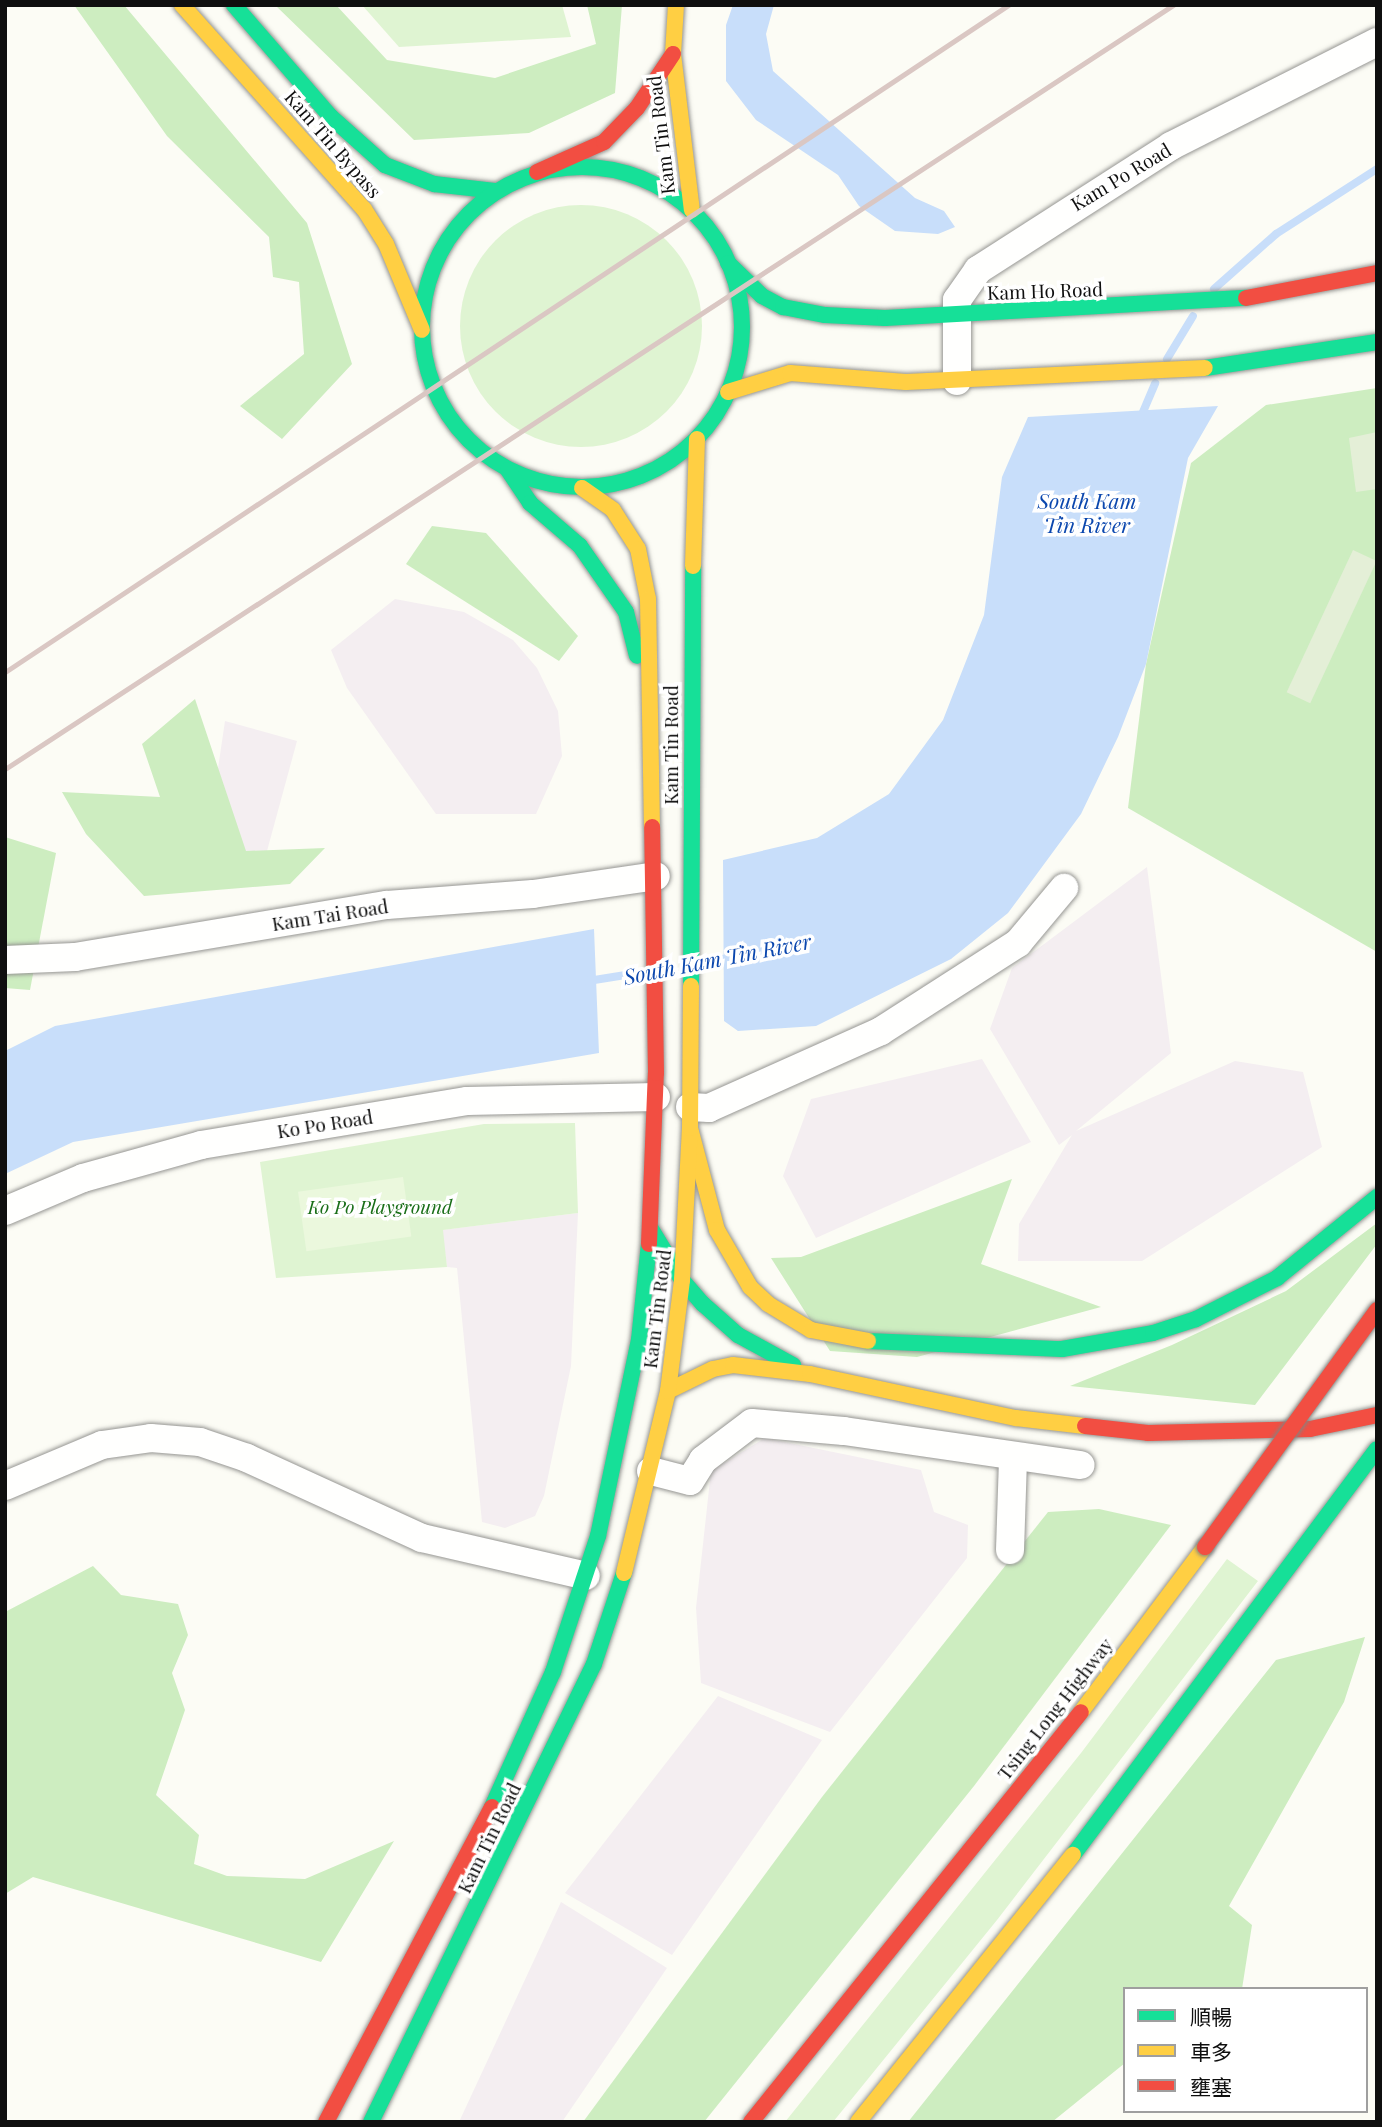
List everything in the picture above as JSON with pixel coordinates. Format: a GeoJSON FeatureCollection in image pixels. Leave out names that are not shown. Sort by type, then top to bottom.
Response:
{"type":"FeatureCollection","features":[{"type":"Feature","properties":{"kind":"main road","name":"Kam Tin Bypass"},"geometry":{"type":"LineString","coordinates":[[182,5],[364,209],[386,244],[422,330]]}},
{"type":"Feature","properties":{"kind":"main road","name":"Kam Tin Bypass"},"geometry":{"type":"LineString","coordinates":[[234,5],[330,117],[385,165],[434,184],[495,191]]}},
{"type":"Feature","properties":{"kind":"main road","name":"Kam Tin Road"},"geometry":{"type":"LineString","coordinates":[[676,5],[673,54],[692,210]]}},
{"type":"Feature","properties":{"kind":"main road","name":"Kam Tin Road"},"geometry":{"type":"LineString","coordinates":[[537,172],[578,166],[619,170],[658,185],[692,210],[729,263],[742,325],[739,358],[728,392],[697,439],[648,474],[611,485],[582,488],[549,484],[508,470],[482,453],[455,426],[435,392],[422,330],[428,280],[443,246],[466,215],[495,191],[537,172],[604,142],[637,108],[673,54]]}},
{"type":"Feature","properties":{"kind":"main road","name":"Kam Ho Road"},"geometry":{"type":"LineString","coordinates":[[729,263],[762,296],[806,312],[885,318],[1034,314],[1224,302],[1377,273]]}},
{"type":"Feature","properties":{"kind":"main road"},"geometry":{"type":"LineString","coordinates":[[728,392],[790,373],[876,381],[957,381],[1231,367],[1304,357],[1377,342]]}},
{"type":"Feature","properties":{"kind":"main road","name":"Kam Tin Road"},"geometry":{"type":"LineString","coordinates":[[371,2122],[594,1664],[615,1610],[651,1471],[668,1391],[682,1280],[690,1118],[693,472],[697,439]]}},
{"type":"Feature","properties":{"kind":"main road"},"geometry":{"type":"LineString","coordinates":[[508,470],[530,503],[580,546],[626,612],[654,732]]}},
{"type":"Feature","properties":{"kind":"main road","name":"Kam Tin Road"},"geometry":{"type":"LineString","coordinates":[[326,2122],[507,1778],[553,1672],[586,1576],[636,1358],[651,1229],[656,1085],[654,732],[648,599],[638,549],[612,510],[582,488]]}},
{"type":"Feature","properties":{"kind":"main road"},"geometry":{"type":"LineString","coordinates":[[690,1118],[718,1230],[750,1287],[778,1311],[811,1330],[873,1342],[1062,1349],[1153,1332],[1196,1319],[1277,1278],[1341,1231],[1377,1197]]}},
{"type":"Feature","properties":{"kind":"main road"},"geometry":{"type":"LineString","coordinates":[[651,1229],[682,1280],[738,1335],[810,1374]]}},
{"type":"Feature","properties":{"kind":"main road","name":"Tsing Long Highway"},"geometry":{"type":"LineString","coordinates":[[751,2122],[1086,1706],[1377,1310]]}},
{"type":"Feature","properties":{"kind":"main road"},"geometry":{"type":"LineString","coordinates":[[668,1391],[713,1369],[733,1365],[810,1374],[1016,1418],[1148,1433],[1310,1429],[1377,1415]]}},
{"type":"Feature","properties":{"kind":"main road"},"geometry":{"type":"LineString","coordinates":[[858,2122],[1131,1783],[1377,1449]]}},
{"type":"Feature","properties":{"kind":"street","name":"Kam Po Road"},"geometry":{"type":"LineString","coordinates":[[957,381],[955,315],[962,289],[978,270],[1078,202],[1171,146],[1377,42]]}},
{"type":"Feature","properties":{"kind":"street","name":"Kam Tai Road"},"geometry":{"type":"LineString","coordinates":[[5,960],[75,957],[387,905],[656,884]]}},
{"type":"Feature","properties":{"kind":"street"},"geometry":{"type":"LineString","coordinates":[[690,1118],[893,1024],[1018,943],[1064,888]]}},
{"type":"Feature","properties":{"kind":"street","name":"Ko Po Road"},"geometry":{"type":"LineString","coordinates":[[5,1211],[114,1167],[201,1145],[478,1100],[656,1085]]}},
{"type":"Feature","properties":{"kind":"street"},"geometry":{"type":"LineString","coordinates":[[651,1471],[690,1481],[703,1460],[752,1423],[844,1431],[1013,1458],[1081,1465]]}},
{"type":"Feature","properties":{"kind":"street"},"geometry":{"type":"LineString","coordinates":[[5,1486],[102,1445],[151,1438],[200,1442],[247,1458],[422,1538],[586,1576]]}},
{"type":"Feature","properties":{"kind":"street"},"geometry":{"type":"LineString","coordinates":[[1010,1550],[1013,1458]]}},
{"type":"Feature","properties":{"kind":"shaded area"},"geometry":{"type":"Polygon","coordinates":[[[395,599],[464,612],[513,640],[537,668],[558,711],[562,756],[536,814],[436,814],[347,688],[331,650],[395,599]]]}},
{"type":"Feature","properties":{"kind":"shaded area"},"geometry":{"type":"Polygon","coordinates":[[[225,721],[297,741],[261,873],[203,870],[225,721]]]}},
{"type":"Feature","properties":{"kind":"shaded area"},"geometry":{"type":"Polygon","coordinates":[[[1147,867],[1171,1053],[1076,1131],[1235,1061],[1303,1072],[1322,1147],[1142,1261],[1018,1261],[1019,1224],[1072,1135],[1059,1145],[990,1029],[1012,968],[1147,867]]]}},
{"type":"Feature","properties":{"kind":"shaded area"},"geometry":{"type":"Polygon","coordinates":[[[982,1059],[1031,1142],[816,1238],[783,1176],[811,1099],[982,1059]]]}},
{"type":"Feature","properties":{"kind":"shaded area"},"geometry":{"type":"Polygon","coordinates":[[[578,1213],[571,1366],[544,1496],[535,1516],[505,1528],[482,1522],[457,1268],[447,1267],[442,1230],[578,1213]]]}},
{"type":"Feature","properties":{"kind":"shaded area"},"geometry":{"type":"Polygon","coordinates":[[[765,1438],[921,1470],[934,1512],[968,1525],[967,1558],[830,1732],[701,1683],[696,1608],[711,1471],[765,1438]]]}},
{"type":"Feature","properties":{"kind":"shaded area"},"geometry":{"type":"Polygon","coordinates":[[[718,1696],[822,1740],[672,1955],[565,1893],[718,1696]]]}},
{"type":"Feature","properties":{"kind":"shaded area"},"geometry":{"type":"Polygon","coordinates":[[[561,1902],[667,1968],[562,2122],[459,2122],[561,1902]]]}},
{"type":"Feature","properties":{"kind":"green space"},"geometry":{"type":"Polygon","coordinates":[[[74,5],[124,5],[307,223],[352,364],[282,439],[240,406],[304,354],[299,282],[273,277],[269,237],[167,136],[74,5]]]}},
{"type":"Feature","properties":{"kind":"green space"},"geometry":{"type":"Polygon","coordinates":[[[275,5],[336,5],[387,60],[495,78],[596,44],[587,5],[622,5],[615,93],[529,133],[414,140],[275,5]]]}},
{"type":"Feature","properties":{"kind":"green space"},"geometry":{"type":"Polygon","coordinates":[[[362,5],[562,5],[571,37],[399,47],[362,5]]]}},
{"type":"Feature","properties":{"kind":"green space"},"geometry":{"type":"Polygon","coordinates":[[[581,205],[605,207],[627,214],[648,225],[667,240],[682,259],[693,280],[700,302],[700,350],[693,372],[682,393],[667,412],[648,427],[627,438],[605,445],[581,447],[557,445],[535,438],[514,427],[495,412],[480,393],[469,372],[462,350],[460,326],[462,302],[469,280],[480,259],[495,240],[514,225],[535,214],[557,207],[581,205]]]}},
{"type":"Feature","properties":{"kind":"green space"},"geometry":{"type":"Polygon","coordinates":[[[1377,388],[1377,952],[1128,808],[1146,664],[1191,463],[1266,405],[1377,388]]]}},
{"type":"Feature","properties":{"kind":"green space"},"geometry":{"type":"Polygon","coordinates":[[[1377,432],[1377,489],[1356,492],[1349,438],[1377,432]]]}},
{"type":"Feature","properties":{"kind":"green space"},"geometry":{"type":"Polygon","coordinates":[[[432,526],[486,533],[578,636],[559,661],[406,564],[432,526]]]}},
{"type":"Feature","properties":{"kind":"green space"},"geometry":{"type":"Polygon","coordinates":[[[1353,550],[1377,561],[1310,703],[1287,692],[1353,550]]]}},
{"type":"Feature","properties":{"kind":"green space"},"geometry":{"type":"Polygon","coordinates":[[[195,699],[246,851],[325,848],[290,884],[144,896],[86,834],[62,792],[160,797],[142,744],[195,699]]]}},
{"type":"Feature","properties":{"kind":"green space"},"geometry":{"type":"Polygon","coordinates":[[[5,837],[56,853],[30,990],[5,988],[5,837]]]}},
{"type":"Feature","properties":{"kind":"green space","name":"Ko Po Playground"},"geometry":{"type":"Polygon","coordinates":[[[575,1123],[578,1213],[443,1230],[447,1267],[276,1278],[260,1162],[484,1124],[575,1123]]]}},
{"type":"Feature","properties":{"kind":"green space"},"geometry":{"type":"Polygon","coordinates":[[[403,1177],[411,1236],[306,1251],[298,1192],[403,1177]]]}},
{"type":"Feature","properties":{"kind":"green space"},"geometry":{"type":"Polygon","coordinates":[[[1012,1179],[981,1264],[1101,1307],[917,1357],[830,1351],[771,1258],[801,1257],[1012,1179]]]}},
{"type":"Feature","properties":{"kind":"green space"},"geometry":{"type":"Polygon","coordinates":[[[1377,1223],[1377,1244],[1255,1405],[1070,1386],[1172,1345],[1286,1291],[1377,1223]]]}},
{"type":"Feature","properties":{"kind":"green space"},"geometry":{"type":"Polygon","coordinates":[[[1099,1509],[1171,1525],[974,1786],[704,2122],[583,2122],[822,1797],[1048,1512],[1099,1509]]]}},
{"type":"Feature","properties":{"kind":"green space"},"geometry":{"type":"Polygon","coordinates":[[[1227,1559],[1258,1581],[997,1920],[833,2122],[785,2122],[1081,1753],[1227,1559]]]}},
{"type":"Feature","properties":{"kind":"green space"},"geometry":{"type":"Polygon","coordinates":[[[93,1566],[121,1595],[178,1604],[188,1635],[172,1673],[185,1710],[156,1795],[199,1835],[194,1864],[227,1876],[305,1879],[394,1841],[321,1962],[33,1877],[5,1894],[5,1612],[93,1566]]]}},
{"type":"Feature","properties":{"kind":"green space"},"geometry":{"type":"Polygon","coordinates":[[[1365,1637],[1344,1702],[1229,1906],[1252,1925],[1242,1987],[1123,1987],[1123,2065],[1052,2122],[908,2122],[1276,1660],[1365,1637]]]}},
{"type":"Feature","properties":{"kind":"water"},"geometry":{"type":"Polygon","coordinates":[[[733,5],[774,5],[766,34],[773,71],[915,198],[944,211],[955,227],[938,234],[895,231],[859,206],[838,175],[756,120],[726,81],[726,25],[733,5]]]}},
{"type":"Feature","properties":{"kind":"water","name":"South Kam Tin River"},"geometry":{"type":"Polygon","coordinates":[[[1218,406],[1188,458],[1146,664],[1118,737],[1081,814],[1008,913],[951,959],[816,1026],[738,1031],[724,1021],[723,860],[817,838],[889,794],[943,720],[984,615],[1002,477],[1028,417],[1218,406]]]}},
{"type":"Feature","properties":{"kind":"water","name":"South Kam Tin River"},"geometry":{"type":"Polygon","coordinates":[[[594,929],[599,1053],[73,1142],[5,1174],[5,1051],[55,1026],[594,929]]]}},
{"type":"Feature","properties":{"kind":"waterway","name":"South Kam Tin River"},"geometry":{"type":"LineString","coordinates":[[1214,289],[1276,234],[1377,169]]}},
{"type":"Feature","properties":{"kind":"waterway","name":"South Kam Tin River"},"geometry":{"type":"LineString","coordinates":[[1167,359],[1193,316]]}},
{"type":"Feature","properties":{"kind":"waterway","name":"South Kam Tin River"},"geometry":{"type":"LineString","coordinates":[[1140,419],[1155,383]]}},
{"type":"Feature","properties":{"kind":"waterway","name":"South Kam Tin River"},"geometry":{"type":"LineString","coordinates":[[702,963],[734,957]]}},
{"type":"Feature","properties":{"kind":"waterway","name":"South Kam Tin River"},"geometry":{"type":"LineString","coordinates":[[588,981],[644,972]]}},
{"type":"Feature","properties":{"kind":"railway"},"geometry":{"type":"LineString","coordinates":[[5,672],[1008,5]]}},
{"type":"Feature","properties":{"kind":"railway"},"geometry":{"type":"LineString","coordinates":[[5,769],[1173,5]]}},
{"type":"Feature","properties":{"kind":"traffic: fast"},"geometry":{"type":"LineString","coordinates":[[234,5],[330,116],[385,165],[434,184],[495,191]]}},
{"type":"Feature","properties":{"kind":"traffic: fast"},"geometry":{"type":"LineString","coordinates":[[582,167],[613,170],[643,179],[671,194],[695,214],[715,238],[730,266],[739,296],[742,327],[739,358],[730,388],[715,416],[695,440],[671,460],[643,475],[613,484],[582,487],[551,484],[521,475],[493,460],[469,440],[449,416],[434,388],[425,358],[422,327],[425,296],[434,266],[449,238],[469,214],[493,194],[521,179],[551,170],[582,167]]}},
{"type":"Feature","properties":{"kind":"traffic: fast"},"geometry":{"type":"LineString","coordinates":[[728,263],[762,296],[783,307],[825,315],[885,318],[1246,298]]}},
{"type":"Feature","properties":{"kind":"traffic: fast"},"geometry":{"type":"LineString","coordinates":[[1205,368],[1377,342]]}},
{"type":"Feature","properties":{"kind":"traffic: fast"},"geometry":{"type":"LineString","coordinates":[[508,470],[530,503],[580,546],[626,612],[637,656]]}},
{"type":"Feature","properties":{"kind":"traffic: fast"},"geometry":{"type":"LineString","coordinates":[[691,986],[693,566]]}},
{"type":"Feature","properties":{"kind":"traffic: fast"},"geometry":{"type":"LineString","coordinates":[[868,1341],[1062,1349],[1153,1333],[1196,1319],[1277,1278],[1377,1197]]}},
{"type":"Feature","properties":{"kind":"traffic: fast"},"geometry":{"type":"LineString","coordinates":[[651,1229],[682,1280],[703,1304],[738,1335],[793,1365]]}},
{"type":"Feature","properties":{"kind":"traffic: fast"},"geometry":{"type":"LineString","coordinates":[[492,1807],[553,1672],[598,1536],[639,1340],[649,1244]]}},
{"type":"Feature","properties":{"kind":"traffic: fast"},"geometry":{"type":"LineString","coordinates":[[1073,1855],[1377,1449]]}},
{"type":"Feature","properties":{"kind":"traffic: fast"},"geometry":{"type":"LineString","coordinates":[[371,2122],[594,1664],[624,1573]]}},
{"type":"Feature","properties":{"kind":"traffic: slow"},"geometry":{"type":"LineString","coordinates":[[182,5],[364,209],[386,244],[422,330]]}},
{"type":"Feature","properties":{"kind":"traffic: slow"},"geometry":{"type":"LineString","coordinates":[[676,5],[673,54],[692,210]]}},
{"type":"Feature","properties":{"kind":"traffic: slow"},"geometry":{"type":"LineString","coordinates":[[728,392],[790,373],[906,382],[1205,368]]}},
{"type":"Feature","properties":{"kind":"traffic: slow"},"geometry":{"type":"LineString","coordinates":[[693,566],[697,439]]}},
{"type":"Feature","properties":{"kind":"traffic: slow"},"geometry":{"type":"LineString","coordinates":[[582,488],[613,510],[638,549],[648,599],[652,827]]}},
{"type":"Feature","properties":{"kind":"traffic: slow"},"geometry":{"type":"LineString","coordinates":[[624,1573],[668,1391],[682,1280],[690,1128],[691,986]]}},
{"type":"Feature","properties":{"kind":"traffic: slow"},"geometry":{"type":"LineString","coordinates":[[690,1128],[717,1230],[750,1287],[768,1304],[811,1330],[868,1341]]}},
{"type":"Feature","properties":{"kind":"traffic: slow"},"geometry":{"type":"LineString","coordinates":[[668,1391],[713,1369],[733,1365],[810,1374],[1016,1418],[1085,1426]]}},
{"type":"Feature","properties":{"kind":"traffic: slow"},"geometry":{"type":"LineString","coordinates":[[1081,1712],[1205,1547]]}},
{"type":"Feature","properties":{"kind":"traffic: slow"},"geometry":{"type":"LineString","coordinates":[[858,2122],[1073,1855]]}},
{"type":"Feature","properties":{"kind":"traffic: jam"},"geometry":{"type":"LineString","coordinates":[[537,172],[604,142],[637,108],[673,54]]}},
{"type":"Feature","properties":{"kind":"traffic: jam"},"geometry":{"type":"LineString","coordinates":[[1246,298],[1377,273]]}},
{"type":"Feature","properties":{"kind":"traffic: jam"},"geometry":{"type":"LineString","coordinates":[[649,1244],[656,1073],[652,827]]}},
{"type":"Feature","properties":{"kind":"traffic: jam"},"geometry":{"type":"LineString","coordinates":[[1205,1547],[1377,1310]]}},
{"type":"Feature","properties":{"kind":"traffic: jam"},"geometry":{"type":"LineString","coordinates":[[1085,1426],[1148,1433],[1310,1429],[1377,1415]]}},
{"type":"Feature","properties":{"kind":"traffic: jam"},"geometry":{"type":"LineString","coordinates":[[751,2122],[1081,1712]]}},
{"type":"Feature","properties":{"kind":"traffic: jam"},"geometry":{"type":"LineString","coordinates":[[326,2122],[492,1807]]}}]}
